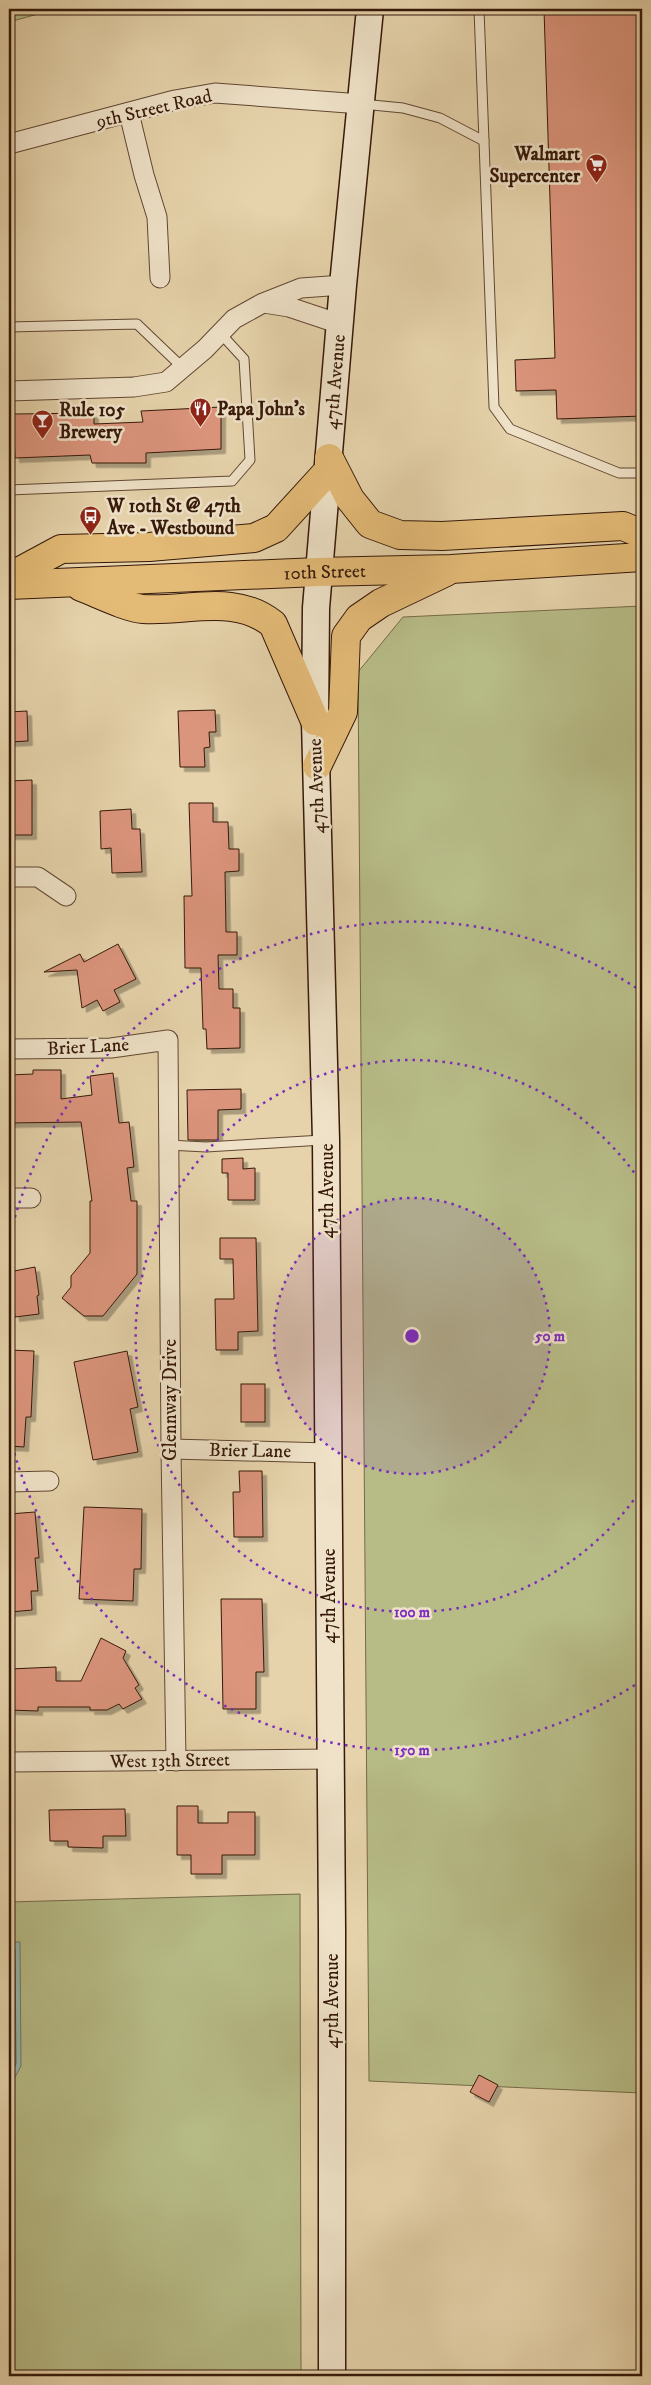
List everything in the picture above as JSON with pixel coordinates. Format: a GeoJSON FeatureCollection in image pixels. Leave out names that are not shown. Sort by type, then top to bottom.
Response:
{"type":"FeatureCollection","features":[{"type":"Feature","properties":{"kind":"main road","name":"47th Avenue"},"geometry":{"type":"LineString","coordinates":[[332,2376],[331,1759],[326,1140],[315,721],[318,572],[370,9]]}},
{"type":"Feature","properties":{"kind":"main road"},"geometry":{"type":"LineString","coordinates":[[9,577],[60,549],[148,547],[254,538],[276,528],[328,464],[350,499],[370,524],[400,535],[442,536],[623,526],[642,534]]}},
{"type":"Feature","properties":{"kind":"main road","name":"10th Street"},"geometry":{"type":"LineString","coordinates":[[9,585],[318,572],[451,569],[642,557]]}},
{"type":"Feature","properties":{"kind":"main road"},"geometry":{"type":"LineString","coordinates":[[317,766],[342,712],[346,636],[359,618],[381,603],[451,569]]}},
{"type":"Feature","properties":{"kind":"main road"},"geometry":{"type":"LineString","coordinates":[[68,583],[141,609],[232,606],[259,613],[273,624],[315,721]]}},
{"type":"Feature","properties":{"kind":"street","name":"9th Street Road"},"geometry":{"type":"LineString","coordinates":[[9,144],[175,100],[216,93],[362,104]]}},
{"type":"Feature","properties":{"kind":"street"},"geometry":{"type":"LineString","coordinates":[[129,113],[157,218],[160,278]]}},
{"type":"Feature","properties":{"kind":"street"},"geometry":{"type":"LineString","coordinates":[[9,391],[134,387],[166,382],[221,334],[234,320],[263,303],[301,288],[343,286]]}},
{"type":"Feature","properties":{"kind":"street"},"geometry":{"type":"LineString","coordinates":[[263,303],[289,307],[340,324]]}},
{"type":"Feature","properties":{"kind":"street"},"geometry":{"type":"LineString","coordinates":[[9,878],[38,877],[66,896]]}},
{"type":"Feature","properties":{"kind":"street","name":"Brier Lane"},"geometry":{"type":"LineString","coordinates":[[9,1049],[111,1048],[168,1040]]}},
{"type":"Feature","properties":{"kind":"street","name":"Glennway Drive"},"geometry":{"type":"LineString","coordinates":[[168,1040],[170,1449],[176,1761]]}},
{"type":"Feature","properties":{"kind":"street"},"geometry":{"type":"LineString","coordinates":[[9,1198],[31,1198]]}},
{"type":"Feature","properties":{"kind":"street","name":"Brier Lane"},"geometry":{"type":"LineString","coordinates":[[170,1449],[328,1453]]}},
{"type":"Feature","properties":{"kind":"street"},"geometry":{"type":"LineString","coordinates":[[9,1482],[49,1481]]}},
{"type":"Feature","properties":{"kind":"street","name":"West 13th Street"},"geometry":{"type":"LineString","coordinates":[[9,1762],[331,1759]]}},
{"type":"Feature","properties":{"kind":"lane"},"geometry":{"type":"LineString","coordinates":[[479,9],[494,407],[510,429],[619,473],[642,473]]}},
{"type":"Feature","properties":{"kind":"lane"},"geometry":{"type":"LineString","coordinates":[[362,104],[403,108],[440,118],[484,141]]}},
{"type":"Feature","properties":{"kind":"lane"},"geometry":{"type":"LineString","coordinates":[[9,327],[137,324],[183,368]]}},
{"type":"Feature","properties":{"kind":"lane"},"geometry":{"type":"LineString","coordinates":[[9,490],[232,482],[250,460],[244,359],[221,334]]}},
{"type":"Feature","properties":{"kind":"lane"},"geometry":{"type":"LineString","coordinates":[[168,1145],[206,1147],[326,1140]]}},
{"type":"Feature","properties":{"kind":"green space"},"geometry":{"type":"Polygon","coordinates":[[[9,9],[56,9],[9,22],[9,9]]]}},
{"type":"Feature","properties":{"kind":"green space"},"geometry":{"type":"Polygon","coordinates":[[[642,606],[642,2093],[369,2081],[358,672],[403,617],[642,606]]]}},
{"type":"Feature","properties":{"kind":"green space"},"geometry":{"type":"Polygon","coordinates":[[[300,1894],[301,2376],[9,2376],[9,1902],[300,1894]]]}},
{"type":"Feature","properties":{"kind":"water"},"geometry":{"type":"Polygon","coordinates":[[[9,1942],[20,1942],[21,2066],[9,2088],[9,1942]]]}},
{"type":"Feature","properties":{"kind":"building","name":"Walmart Supercenter"},"geometry":{"type":"Polygon","coordinates":[[[544,9],[642,9],[642,416],[557,419],[556,390],[516,391],[515,360],[555,358],[544,9]]]}},
{"type":"Feature","properties":{"kind":"building"},"geometry":{"type":"Polygon","coordinates":[[[221,407],[221,449],[146,453],[146,463],[92,463],[90,455],[15,458],[13,414],[94,413],[94,424],[143,422],[141,411],[221,407]]]}},
{"type":"Feature","properties":{"kind":"building"},"geometry":{"type":"Polygon","coordinates":[[[215,710],[216,732],[209,732],[210,747],[204,748],[205,767],[180,767],[178,711],[215,710]]]}},
{"type":"Feature","properties":{"kind":"building"},"geometry":{"type":"Polygon","coordinates":[[[27,711],[28,741],[9,742],[9,712],[27,711]]]}},
{"type":"Feature","properties":{"kind":"building"},"geometry":{"type":"Polygon","coordinates":[[[32,780],[32,835],[9,835],[9,781],[32,780]]]}},
{"type":"Feature","properties":{"kind":"building"},"geometry":{"type":"Polygon","coordinates":[[[189,803],[213,803],[213,822],[228,822],[229,849],[239,849],[239,871],[225,872],[226,932],[237,932],[237,955],[218,955],[219,989],[233,989],[233,1008],[240,1008],[240,1048],[207,1049],[206,1029],[203,1029],[201,968],[185,968],[184,896],[192,896],[189,803]]]}},
{"type":"Feature","properties":{"kind":"building"},"geometry":{"type":"Polygon","coordinates":[[[131,809],[132,829],[140,829],[142,872],[112,873],[111,848],[101,849],[100,811],[131,809]]]}},
{"type":"Feature","properties":{"kind":"building"},"geometry":{"type":"Polygon","coordinates":[[[118,944],[136,979],[114,990],[120,1002],[103,1011],[97,1000],[82,1008],[77,970],[44,972],[80,954],[84,962],[118,944]]]}},
{"type":"Feature","properties":{"kind":"building"},"geometry":{"type":"Polygon","coordinates":[[[33,1070],[61,1070],[61,1099],[92,1095],[90,1076],[113,1073],[119,1123],[129,1122],[134,1167],[127,1168],[131,1201],[137,1201],[137,1274],[103,1316],[84,1316],[62,1298],[71,1287],[71,1276],[90,1253],[90,1201],[92,1201],[81,1122],[9,1123],[9,1075],[33,1074],[33,1070]]]}},
{"type":"Feature","properties":{"kind":"building"},"geometry":{"type":"Polygon","coordinates":[[[241,1089],[241,1109],[218,1110],[218,1140],[188,1140],[187,1090],[241,1089]]]}},
{"type":"Feature","properties":{"kind":"building"},"geometry":{"type":"Polygon","coordinates":[[[243,1158],[243,1169],[255,1168],[255,1200],[228,1200],[228,1173],[222,1173],[222,1159],[243,1158]]]}},
{"type":"Feature","properties":{"kind":"building"},"geometry":{"type":"Polygon","coordinates":[[[220,1238],[256,1238],[258,1331],[238,1332],[238,1350],[216,1350],[215,1299],[234,1299],[233,1259],[220,1259],[220,1238]]]}},
{"type":"Feature","properties":{"kind":"building"},"geometry":{"type":"Polygon","coordinates":[[[35,1267],[39,1295],[37,1296],[39,1314],[15,1317],[13,1299],[9,1299],[9,1272],[35,1267]]]}},
{"type":"Feature","properties":{"kind":"building"},"geometry":{"type":"Polygon","coordinates":[[[9,1350],[34,1351],[31,1417],[26,1417],[24,1447],[9,1446],[9,1350]]]}},
{"type":"Feature","properties":{"kind":"building"},"geometry":{"type":"Polygon","coordinates":[[[127,1351],[138,1407],[130,1409],[138,1452],[93,1460],[74,1362],[127,1351]]]}},
{"type":"Feature","properties":{"kind":"building"},"geometry":{"type":"Polygon","coordinates":[[[241,1384],[265,1384],[265,1422],[241,1422],[241,1384]]]}},
{"type":"Feature","properties":{"kind":"building"},"geometry":{"type":"Polygon","coordinates":[[[239,1471],[262,1471],[263,1537],[234,1537],[233,1492],[240,1492],[239,1471]]]}},
{"type":"Feature","properties":{"kind":"building"},"geometry":{"type":"Polygon","coordinates":[[[84,1507],[142,1509],[141,1569],[134,1569],[133,1601],[79,1599],[84,1507]]]}},
{"type":"Feature","properties":{"kind":"building"},"geometry":{"type":"Polygon","coordinates":[[[35,1512],[39,1558],[35,1558],[38,1591],[31,1591],[32,1610],[10,1612],[9,1514],[35,1512]]]}},
{"type":"Feature","properties":{"kind":"building"},"geometry":{"type":"Polygon","coordinates":[[[221,1599],[262,1599],[264,1672],[256,1672],[256,1709],[223,1709],[221,1599]]]}},
{"type":"Feature","properties":{"kind":"building"},"geometry":{"type":"Polygon","coordinates":[[[101,1638],[126,1651],[123,1658],[139,1685],[135,1688],[142,1699],[123,1709],[119,1704],[107,1710],[90,1710],[90,1707],[38,1707],[38,1711],[9,1710],[9,1669],[56,1667],[56,1681],[81,1681],[101,1638]]]}},
{"type":"Feature","properties":{"kind":"building"},"geometry":{"type":"Polygon","coordinates":[[[177,1806],[198,1806],[198,1823],[228,1823],[228,1812],[255,1812],[255,1855],[222,1855],[222,1874],[191,1874],[191,1855],[177,1855],[177,1806]]]}},
{"type":"Feature","properties":{"kind":"building"},"geometry":{"type":"Polygon","coordinates":[[[125,1809],[126,1836],[103,1836],[103,1848],[68,1847],[68,1841],[50,1841],[49,1810],[125,1809]]]}},
{"type":"Feature","properties":{"kind":"building"},"geometry":{"type":"Polygon","coordinates":[[[479,2075],[498,2085],[489,2102],[470,2092],[479,2075]]]}},
{"type":"Feature","properties":{"kind":"place","name":"Walmart Supercenter"},"geometry":{"type":"Point","coordinates":[596,184]}},
{"type":"Feature","properties":{"kind":"place","name":"Papa John's"},"geometry":{"type":"Point","coordinates":[201,428]}},
{"type":"Feature","properties":{"kind":"place","name":"Rule 105 Brewery"},"geometry":{"type":"Point","coordinates":[43,440]}},
{"type":"Feature","properties":{"kind":"place","name":"W 10th St @ 47th Ave - Westbound"},"geometry":{"type":"Point","coordinates":[91,536]}}]}
